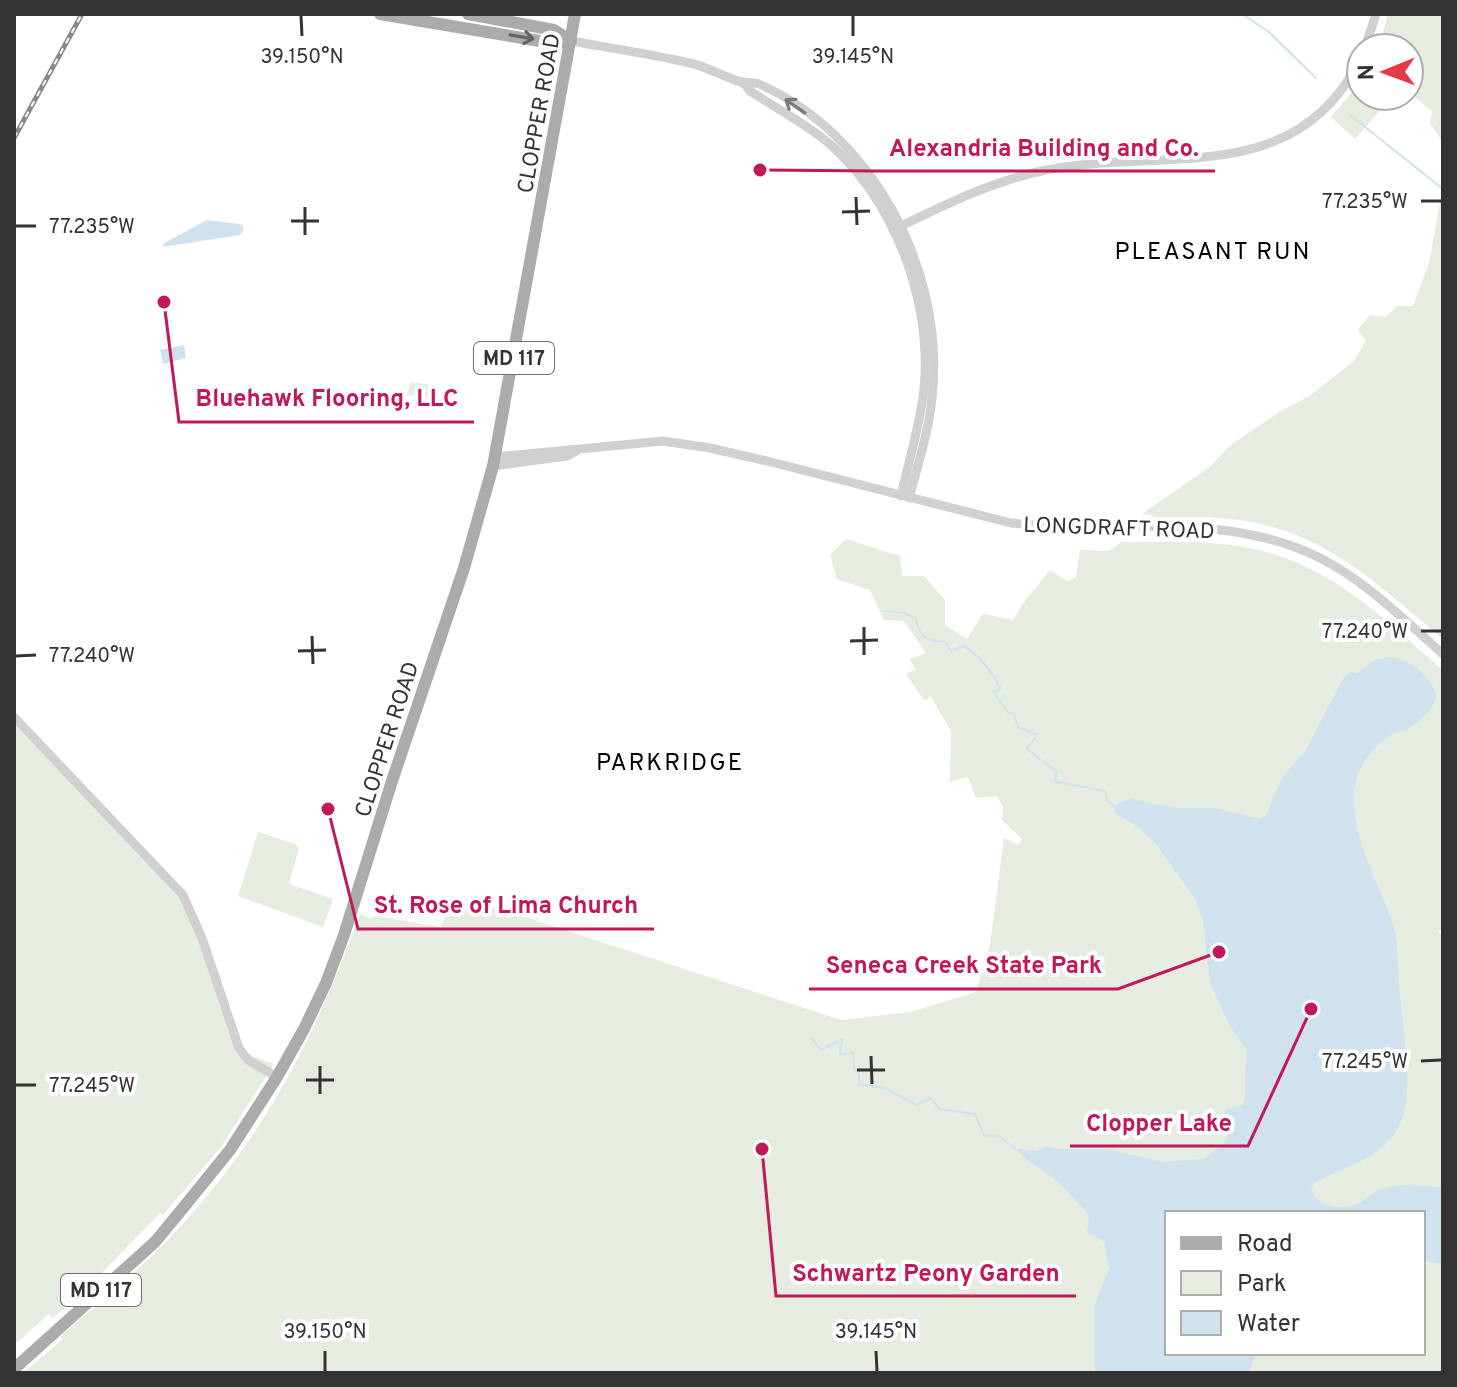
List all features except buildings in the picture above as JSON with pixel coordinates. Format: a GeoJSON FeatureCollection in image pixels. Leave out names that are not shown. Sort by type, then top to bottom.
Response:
{"type":"FeatureCollection","features":[{"type":"Feature","properties":{"kind":"main road"},"geometry":{"type":"LineString","coordinates":[[380,14],[546,42],[571,41]]}},
{"type":"Feature","properties":{"kind":"main road"},"geometry":{"type":"LineString","coordinates":[[468,14],[554,30],[571,41]]}},
{"type":"Feature","properties":{"kind":"main road","name":"CLOPPER ROAD"},"geometry":{"type":"LineString","coordinates":[[14,1369],[155,1242],[230,1150],[304,1029],[344,935],[395,771],[464,568],[494,462],[575,14]]}},
{"type":"Feature","properties":{"kind":"street"},"geometry":{"type":"LineString","coordinates":[[571,41],[692,63],[743,82],[750,91],[830,144],[863,181],[897,228],[922,323],[925,355],[920,417],[905,497]]}},
{"type":"Feature","properties":{"kind":"street"},"geometry":{"type":"LineString","coordinates":[[897,228],[982,189],[1050,169],[1223,156],[1267,144],[1287,135],[1319,113],[1345,81]]}},
{"type":"Feature","properties":{"kind":"street","name":"LONGDRAFT ROAD"},"geometry":{"type":"LineString","coordinates":[[494,462],[566,448],[576,451],[663,441],[710,448],[1011,523],[1243,532],[1281,541],[1358,581],[1443,654]]}},
{"type":"Feature","properties":{"kind":"street"},"geometry":{"type":"LineString","coordinates":[[14,717],[183,895],[202,938],[239,1048],[248,1060],[277,1077]]}},
{"type":"Feature","properties":{"kind":"green space"},"geometry":{"type":"Polygon","coordinates":[[[1388,14],[1443,14],[1443,143],[1430,123],[1432,111],[1425,105],[1425,32],[1383,32],[1388,14]]]}},
{"type":"Feature","properties":{"kind":"green space"},"geometry":{"type":"Polygon","coordinates":[[[1345,101],[1345,112],[1379,112],[1355,139],[1331,117],[1345,101]]]}},
{"type":"Feature","properties":{"kind":"green space"},"geometry":{"type":"Polygon","coordinates":[[[1443,186],[1443,639],[1373,581],[1298,536],[1238,520],[1142,514],[1211,466],[1229,446],[1309,396],[1353,362],[1366,341],[1358,330],[1370,315],[1386,317],[1397,306],[1413,306],[1429,263],[1443,186]]]}},
{"type":"Feature","properties":{"kind":"green space"},"geometry":{"type":"Polygon","coordinates":[[[410,382],[433,385],[431,398],[408,395],[410,382]]]}},
{"type":"Feature","properties":{"kind":"green space"},"geometry":{"type":"Polygon","coordinates":[[[846,539],[900,556],[902,576],[924,576],[945,600],[945,625],[967,639],[983,614],[1013,620],[1050,570],[1068,582],[1076,577],[1080,550],[1109,551],[1121,542],[1231,545],[1264,551],[1320,574],[1345,589],[1439,667],[1443,667],[1443,929],[1438,931],[1443,936],[1443,1373],[23,1373],[165,1243],[229,1168],[281,1089],[303,1048],[360,914],[371,919],[375,916],[440,927],[453,902],[500,909],[841,1020],[911,1012],[976,992],[990,944],[1004,838],[1018,845],[1022,839],[1002,820],[1003,807],[997,796],[976,798],[968,777],[950,782],[951,731],[931,697],[924,700],[906,674],[915,669],[910,659],[926,653],[904,621],[884,620],[870,590],[837,579],[830,555],[846,539]]]}},
{"type":"Feature","properties":{"kind":"green space"},"geometry":{"type":"Polygon","coordinates":[[[14,724],[172,887],[189,911],[236,1050],[274,1064],[221,1147],[163,1215],[160,1213],[52,1319],[49,1314],[14,1345],[14,724]]]}},
{"type":"Feature","properties":{"kind":"green space"},"geometry":{"type":"Polygon","coordinates":[[[258,832],[299,848],[289,884],[333,899],[323,927],[238,896],[258,832]]]}},
{"type":"Feature","properties":{"kind":"water"},"geometry":{"type":"Polygon","coordinates":[[[207,220],[239,224],[243,226],[243,231],[240,235],[163,247],[164,243],[207,220]]]}},
{"type":"Feature","properties":{"kind":"water"},"geometry":{"type":"Polygon","coordinates":[[[184,345],[186,358],[163,364],[160,350],[184,345]]]}},
{"type":"Feature","properties":{"kind":"water"},"geometry":{"type":"Polygon","coordinates":[[[1395,658],[1417,668],[1436,695],[1433,705],[1421,720],[1389,736],[1377,746],[1359,771],[1355,785],[1355,818],[1359,835],[1395,934],[1407,1060],[1406,1100],[1402,1118],[1388,1142],[1369,1157],[1314,1183],[1311,1189],[1319,1200],[1338,1207],[1359,1203],[1386,1187],[1443,1187],[1443,1264],[1425,1261],[1425,1211],[1165,1211],[1165,1355],[1255,1355],[1249,1373],[1095,1373],[1095,1304],[1109,1268],[1104,1242],[1087,1232],[1089,1217],[1085,1210],[1056,1180],[1016,1149],[1037,1151],[1047,1146],[1058,1149],[1107,1149],[1163,1162],[1204,1159],[1227,1140],[1229,1131],[1223,1114],[1229,1108],[1243,1105],[1245,1097],[1246,1049],[1229,1025],[1210,983],[1203,921],[1195,899],[1156,844],[1114,810],[1118,803],[1132,798],[1180,808],[1215,808],[1259,819],[1266,815],[1283,776],[1304,753],[1343,679],[1350,672],[1357,673],[1375,660],[1395,658]]]}},
{"type":"Feature","properties":{"kind":"waterway"},"geometry":{"type":"LineString","coordinates":[[1242,14],[1269,32],[1316,78]]}},
{"type":"Feature","properties":{"kind":"waterway"},"geometry":{"type":"LineString","coordinates":[[1350,115],[1443,189]]}},
{"type":"Feature","properties":{"kind":"waterway"},"geometry":{"type":"LineString","coordinates":[[885,611],[916,618],[925,636],[945,642],[951,651],[963,646],[975,654],[1001,689],[993,691],[1007,712],[1014,714],[1018,727],[1037,735],[1027,749],[1057,772],[1055,781],[1105,791],[1107,800],[1115,807]]}},
{"type":"Feature","properties":{"kind":"waterway"},"geometry":{"type":"LineString","coordinates":[[811,1038],[821,1050],[842,1039],[840,1055],[853,1052],[859,1084],[884,1088],[917,1105],[930,1098],[940,1109],[975,1114],[984,1135],[998,1136],[1016,1149]]}},
{"type":"Feature","properties":{"kind":"railway"},"geometry":{"type":"LineString","coordinates":[[14,138],[82,14]]}},
{"type":"Feature","properties":{"kind":"place","name":"Alexandria Building and Co."},"geometry":{"type":"Point","coordinates":[760,170]}},
{"type":"Feature","properties":{"kind":"place","name":"Bluehawk Flooring, LLC"},"geometry":{"type":"Point","coordinates":[164,302]}},
{"type":"Feature","properties":{"kind":"place","name":"St. Rose of Lima Church"},"geometry":{"type":"Point","coordinates":[328,809]}},
{"type":"Feature","properties":{"kind":"place","name":"Seneca Creek State Park"},"geometry":{"type":"Point","coordinates":[1219,952]}},
{"type":"Feature","properties":{"kind":"place","name":"Clopper Lake"},"geometry":{"type":"Point","coordinates":[1311,1009]}},
{"type":"Feature","properties":{"kind":"place","name":"Schwartz Peony Garden"},"geometry":{"type":"Point","coordinates":[762,1149]}},
{"type":"Feature","properties":{"kind":"district","name":"PLEASANT RUN"},"geometry":{"type":"Point","coordinates":[1213,251]}},
{"type":"Feature","properties":{"kind":"district","name":"PARKRIDGE"},"geometry":{"type":"Point","coordinates":[670,762]}}]}
